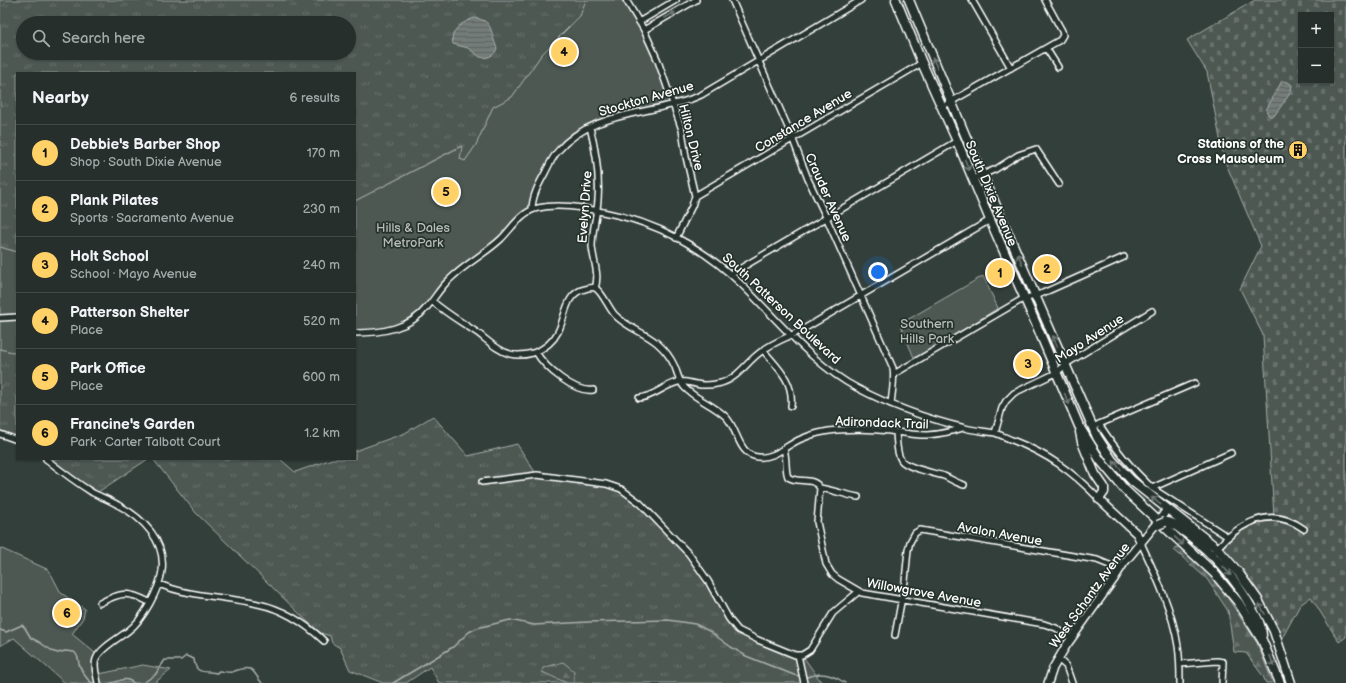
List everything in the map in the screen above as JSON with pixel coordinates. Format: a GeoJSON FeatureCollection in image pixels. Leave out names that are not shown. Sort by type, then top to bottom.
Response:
{"type":"FeatureCollection","features":[{"type":"Feature","properties":{"kind":"main road","name":"South Dixie Avenue"},"geometry":{"type":"LineString","coordinates":[[896,0],[1079,426],[1100,460],[1130,496],[1217,577],[1238,602],[1262,640]]}},
{"type":"Feature","properties":{"kind":"main road","name":"South Dixie Avenue"},"geometry":{"type":"LineString","coordinates":[[909,0],[949,102],[983,174],[1087,414],[1096,426],[1097,437],[1121,471],[1167,509]]}},
{"type":"Feature","properties":{"kind":"main road"},"geometry":{"type":"LineString","coordinates":[[927,75],[938,86],[949,102],[958,130],[958,144]]}},
{"type":"Feature","properties":{"kind":"main road"},"geometry":{"type":"LineString","coordinates":[[1079,426],[1082,442],[1088,459],[1095,474],[1104,487],[1104,492],[1099,499],[1135,533],[1141,543]]}},
{"type":"Feature","properties":{"kind":"main road"},"geometry":{"type":"LineString","coordinates":[[1167,509],[1238,572],[1247,584],[1267,616],[1291,683]]}},
{"type":"Feature","properties":{"kind":"main road","name":"West Schantz Avenue"},"geometry":{"type":"LineString","coordinates":[[1048,683],[1058,659],[1071,638],[1114,579],[1119,569],[1159,523],[1167,509]]}},
{"type":"Feature","properties":{"kind":"main road"},"geometry":{"type":"LineString","coordinates":[[1159,523],[1171,523],[1214,552],[1246,598],[1262,628],[1262,640],[1280,683]]}},
{"type":"Feature","properties":{"kind":"street","name":"Hilton Drive"},"geometry":{"type":"LineString","coordinates":[[626,0],[644,30],[662,71],[682,130],[686,157],[695,196]]}},
{"type":"Feature","properties":{"kind":"street"},"geometry":{"type":"LineString","coordinates":[[639,22],[676,0]]}},
{"type":"Feature","properties":{"kind":"street"},"geometry":{"type":"LineString","coordinates":[[644,30],[696,0]]}},
{"type":"Feature","properties":{"kind":"street","name":"Crauder Avenue"},"geometry":{"type":"LineString","coordinates":[[732,0],[808,178],[879,334],[894,374],[891,404]]}},
{"type":"Feature","properties":{"kind":"street","name":"Stockton Avenue"},"geometry":{"type":"LineString","coordinates":[[532,210],[534,196],[552,159],[569,141],[590,127],[618,117],[673,105],[701,95],[861,0]]}},
{"type":"Feature","properties":{"kind":"street"},"geometry":{"type":"LineString","coordinates":[[972,0],[1011,68]]}},
{"type":"Feature","properties":{"kind":"street"},"geometry":{"type":"LineString","coordinates":[[949,102],[1060,40],[1063,35],[1062,32],[1045,0]]}},
{"type":"Feature","properties":{"kind":"street"},"geometry":{"type":"LineString","coordinates":[[1046,48],[1058,67]]}},
{"type":"Feature","properties":{"kind":"street","name":"Constance Avenue"},"geometry":{"type":"LineString","coordinates":[[695,196],[922,63]]}},
{"type":"Feature","properties":{"kind":"street","name":"Evelyn Drive"},"geometry":{"type":"LineString","coordinates":[[590,127],[599,171],[599,191],[592,245],[597,284],[595,288]]}},
{"type":"Feature","properties":{"kind":"street"},"geometry":{"type":"LineString","coordinates":[[731,274],[826,217],[958,144]]}},
{"type":"Feature","properties":{"kind":"street"},"geometry":{"type":"LineString","coordinates":[[973,179],[996,169],[1018,155],[1036,149],[1059,184]]}},
{"type":"Feature","properties":{"kind":"street"},"geometry":{"type":"LineString","coordinates":[[676,238],[692,206],[695,196]]}},
{"type":"Feature","properties":{"kind":"street","name":"South Patterson Boulevard"},"geometry":{"type":"LineString","coordinates":[[356,333],[379,332],[407,324],[422,314],[448,280],[487,251],[520,219],[532,210],[540,207],[555,206],[580,208],[624,217],[640,222],[676,238],[710,258],[731,274],[792,336],[822,363],[855,387],[891,404],[964,428],[995,433],[1020,442],[1051,458],[1072,473],[1099,499]]}},
{"type":"Feature","properties":{"kind":"street"},"geometry":{"type":"LineString","coordinates":[[639,398],[650,396],[680,381],[704,385],[714,385],[725,382],[738,374],[763,350],[787,336],[792,336],[990,220]]}},
{"type":"Feature","properties":{"kind":"street"},"geometry":{"type":"LineString","coordinates":[[894,374],[1025,299],[1124,257]]}},
{"type":"Feature","properties":{"kind":"street"},"geometry":{"type":"LineString","coordinates":[[432,301],[449,315],[477,332],[503,351],[515,355],[523,355],[536,352],[544,348],[555,337],[561,325],[567,305],[573,295],[580,290],[595,288]]}},
{"type":"Feature","properties":{"kind":"street","name":"Adirondack Trail"},"geometry":{"type":"LineString","coordinates":[[595,288],[616,316],[661,346],[671,359],[680,381],[692,394],[718,410],[727,418],[733,426],[741,445],[755,457],[765,457],[784,449],[800,439],[833,430],[865,430],[929,435],[942,434],[964,428]]}},
{"type":"Feature","properties":{"kind":"street","name":"Mayo Avenue"},"geometry":{"type":"LineString","coordinates":[[995,433],[1001,410],[1011,396],[1022,388],[1056,373],[1065,365],[1152,311]]}},
{"type":"Feature","properties":{"kind":"street"},"geometry":{"type":"LineString","coordinates":[[0,318],[16,317]]}},
{"type":"Feature","properties":{"kind":"street"},"geometry":{"type":"LineString","coordinates":[[763,350],[788,382],[791,392],[791,406]]}},
{"type":"Feature","properties":{"kind":"street"},"geometry":{"type":"LineString","coordinates":[[536,352],[542,361],[554,373],[577,386],[587,390],[593,390]]}},
{"type":"Feature","properties":{"kind":"street"},"geometry":{"type":"LineString","coordinates":[[1195,383],[1096,426],[1105,434],[1152,488],[1228,537]]}},
{"type":"Feature","properties":{"kind":"street"},"geometry":{"type":"LineString","coordinates":[[896,432],[897,450],[904,463],[964,485]]}},
{"type":"Feature","properties":{"kind":"street"},"geometry":{"type":"LineString","coordinates":[[0,434],[16,440]]}},
{"type":"Feature","properties":{"kind":"street"},"geometry":{"type":"LineString","coordinates":[[784,449],[786,458],[786,472],[788,477],[795,480],[810,480],[820,488],[858,497]]}},
{"type":"Feature","properties":{"kind":"street"},"geometry":{"type":"LineString","coordinates":[[1152,488],[1231,453]]}},
{"type":"Feature","properties":{"kind":"street"},"geometry":{"type":"LineString","coordinates":[[47,460],[92,492],[118,504],[142,521],[151,530],[158,543],[162,561],[159,584],[136,624],[102,651],[97,657],[95,668],[98,683]]}},
{"type":"Feature","properties":{"kind":"street"},"geometry":{"type":"LineString","coordinates":[[482,482],[537,475],[606,484],[621,489],[640,502],[689,554],[708,581],[729,620],[738,630],[758,640],[798,655],[802,655],[810,650],[833,613],[858,592]]}},
{"type":"Feature","properties":{"kind":"street","name":"Willowgrove Avenue"},"geometry":{"type":"LineString","coordinates":[[820,488],[817,522],[826,564],[832,574],[858,592],[1044,624],[1056,628],[1071,638]]}},
{"type":"Feature","properties":{"kind":"street"},"geometry":{"type":"LineString","coordinates":[[1214,552],[1228,537],[1250,523],[1260,519],[1274,517],[1284,519],[1295,523],[1304,529]]}},
{"type":"Feature","properties":{"kind":"street","name":"Avalon Avenue"},"geometry":{"type":"LineString","coordinates":[[902,600],[910,542],[915,533],[920,530],[1098,560],[1119,569]]}},
{"type":"Feature","properties":{"kind":"street"},"geometry":{"type":"LineString","coordinates":[[1141,543],[1170,614],[1178,644],[1180,683]]}},
{"type":"Feature","properties":{"kind":"street"},"geometry":{"type":"LineString","coordinates":[[159,584],[190,593],[268,606],[301,623],[324,641]]}},
{"type":"Feature","properties":{"kind":"street"},"geometry":{"type":"LineString","coordinates":[[100,603],[122,594],[135,596],[149,602]]}},
{"type":"Feature","properties":{"kind":"street"},"geometry":{"type":"LineString","coordinates":[[896,635],[902,600]]}},
{"type":"Feature","properties":{"kind":"street"},"geometry":{"type":"LineString","coordinates":[[798,655],[804,683]]}},
{"type":"Feature","properties":{"kind":"street"},"geometry":{"type":"LineString","coordinates":[[1058,659],[1066,666],[1072,683]]}},
{"type":"Feature","properties":{"kind":"street"},"geometry":{"type":"LineString","coordinates":[[1180,664],[1217,661],[1223,662],[1222,683]]}},
{"type":"Feature","properties":{"kind":"green space"},"geometry":{"type":"Polygon","coordinates":[[[0,0],[587,0],[580,16],[542,54],[512,97],[493,107],[476,145],[465,161],[460,159],[461,146],[356,200],[356,72],[16,72],[16,252],[0,247],[0,0]]]}},
{"type":"Feature","properties":{"kind":"green space","name":"Hills & Dales MetroPark"},"geometry":{"type":"Polygon","coordinates":[[[586,0],[626,0],[644,30],[673,105],[598,123],[563,146],[543,177],[532,210],[501,239],[454,275],[427,308],[400,327],[356,333],[356,200],[462,146],[460,159],[465,161],[476,145],[493,107],[512,97],[542,54],[580,16],[586,0]]]}},
{"type":"Feature","properties":{"kind":"green space"},"geometry":{"type":"Polygon","coordinates":[[[1255,0],[1346,0],[1346,637],[1339,642],[1311,597],[1300,605],[1279,644],[1267,616],[1217,548],[1245,526],[1274,517],[1263,335],[1240,289],[1261,246],[1224,159],[1207,72],[1187,40],[1255,0]]]}},
{"type":"Feature","properties":{"kind":"green space"},"geometry":{"type":"Polygon","coordinates":[[[0,247],[16,252],[16,353],[0,349],[0,247]]]}},
{"type":"Feature","properties":{"kind":"green space","name":"Southern Hills Park"},"geometry":{"type":"Polygon","coordinates":[[[983,276],[998,308],[915,360],[900,324],[983,276]]]}},
{"type":"Feature","properties":{"kind":"green space"},"geometry":{"type":"Polygon","coordinates":[[[0,349],[16,353],[16,440],[0,434],[0,349]]]}},
{"type":"Feature","properties":{"kind":"green space"},"geometry":{"type":"Polygon","coordinates":[[[433,416],[468,456],[517,444],[537,475],[593,482],[626,492],[689,554],[733,625],[780,649],[802,655],[822,683],[439,683],[430,667],[406,683],[383,683],[350,670],[340,648],[332,643],[330,636],[321,633],[308,622],[196,513],[154,460],[281,460],[295,472],[329,460],[356,460],[356,451],[405,433],[433,416]]]}},
{"type":"Feature","properties":{"kind":"green space"},"geometry":{"type":"Polygon","coordinates":[[[47,460],[146,460],[95,494],[47,460]]]}},
{"type":"Feature","properties":{"kind":"green space"},"geometry":{"type":"Polygon","coordinates":[[[1180,546],[1219,585],[1257,643],[1273,683],[1266,683],[1263,676],[1246,653],[1234,652],[1228,611],[1207,579],[1173,549],[1180,546]]]}},
{"type":"Feature","properties":{"kind":"green space"},"geometry":{"type":"Polygon","coordinates":[[[0,548],[49,570],[61,593],[85,609],[83,618],[72,634],[95,653],[93,664],[96,683],[65,683],[14,638],[0,646],[0,548]]]}},
{"type":"Feature","properties":{"kind":"green space"},"geometry":{"type":"Polygon","coordinates":[[[563,662],[574,671],[574,683],[567,683],[542,672],[543,668],[563,662]]]}},
{"type":"Feature","properties":{"kind":"green space"},"geometry":{"type":"Polygon","coordinates":[[[143,665],[171,670],[154,683],[101,683],[99,674],[143,665]]]}},
{"type":"Feature","properties":{"kind":"shaded area"},"geometry":{"type":"Polygon","coordinates":[[[474,18],[485,21],[488,24],[497,48],[494,53],[485,58],[480,57],[468,48],[453,44],[453,35],[458,27],[474,18]]]}},
{"type":"Feature","properties":{"kind":"shaded area"},"geometry":{"type":"Polygon","coordinates":[[[1282,81],[1288,82],[1292,85],[1291,92],[1274,116],[1271,117],[1266,110],[1282,81]]]}},
{"type":"Feature","properties":{"kind":"waterway"},"geometry":{"type":"LineString","coordinates":[[393,683],[453,647],[469,632],[477,628],[510,620],[534,625],[668,620],[695,624],[709,631],[746,656],[800,676]]}},
{"type":"Feature","properties":{"kind":"waterway"},"geometry":{"type":"LineString","coordinates":[[0,630],[6,632],[22,625],[31,638],[54,652],[58,653],[65,651],[76,653],[79,664],[86,678],[93,683]]}},
{"type":"Feature","properties":{"kind":"waterway"},"geometry":{"type":"LineString","coordinates":[[143,683],[155,675],[165,660],[181,660],[186,656],[194,659],[197,668],[201,671],[217,673],[219,671],[230,672],[245,668],[250,669],[262,683]]}},
{"type":"Feature","properties":{"kind":"waterway"},"geometry":{"type":"LineString","coordinates":[[804,677],[823,674],[839,679],[845,683]]}},
{"type":"Feature","properties":{"kind":"waterway"},"geometry":{"type":"LineString","coordinates":[[111,683],[125,679],[134,683]]}},
{"type":"Feature","properties":{"kind":"place","name":"Patterson Shelter"},"geometry":{"type":"Point","coordinates":[564,52]}},
{"type":"Feature","properties":{"kind":"place","name":"Stations of the Cross Mausoleum"},"geometry":{"type":"Point","coordinates":[1298,150]}},
{"type":"Feature","properties":{"kind":"place","name":"Park Office"},"geometry":{"type":"Point","coordinates":[446,192]}},
{"type":"Feature","properties":{"kind":"place","name":"Plank Pilates"},"geometry":{"type":"Point","coordinates":[1047,269]}},
{"type":"Feature","properties":{"kind":"place","name":"Debbie's Barber Shop"},"geometry":{"type":"Point","coordinates":[1000,273]}},
{"type":"Feature","properties":{"kind":"place","name":"Holt School"},"geometry":{"type":"Point","coordinates":[1028,364]}},
{"type":"Feature","properties":{"kind":"place","name":"Francine's Garden"},"geometry":{"type":"Point","coordinates":[67,613]}}]}
